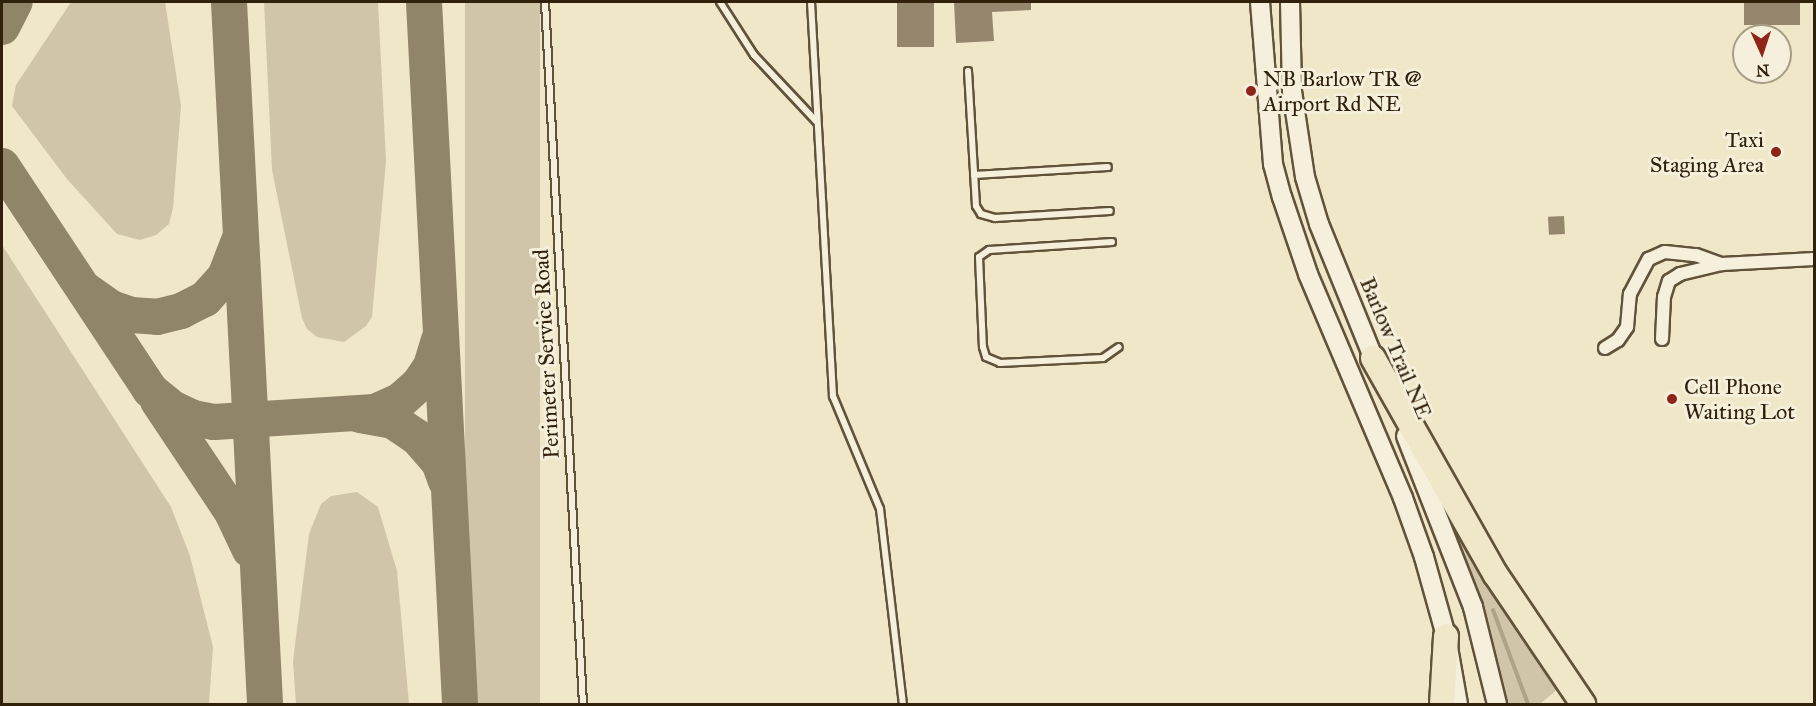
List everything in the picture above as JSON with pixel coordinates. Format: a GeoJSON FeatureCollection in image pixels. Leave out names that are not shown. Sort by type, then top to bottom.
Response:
{"type":"FeatureCollection","features":[{"type":"Feature","properties":{"kind":"highway"},"geometry":{"type":"LineString","coordinates":[[1373,358],[1496,575],[1583,705]]}},
{"type":"Feature","properties":{"kind":"highway"},"geometry":{"type":"LineString","coordinates":[[1442,705],[1446,636]]}},
{"type":"Feature","properties":{"kind":"main road"},"geometry":{"type":"LineString","coordinates":[[1258,2],[1273,164],[1282,197],[1308,274],[1403,498],[1446,636],[1458,705]]}},
{"type":"Feature","properties":{"kind":"main road"},"geometry":{"type":"LineString","coordinates":[[1281,2],[1289,43]]}},
{"type":"Feature","properties":{"kind":"main road","name":"Barlow Trail NE"},"geometry":{"type":"LineString","coordinates":[[1290,2],[1289,43],[1305,177],[1318,224],[1459,568],[1484,645],[1497,705]]}},
{"type":"Feature","properties":{"kind":"street"},"geometry":{"type":"LineString","coordinates":[[1605,348],[1618,340],[1627,327],[1630,294],[1649,259],[1665,252],[1696,255],[1722,264]]}},
{"type":"Feature","properties":{"kind":"street"},"geometry":{"type":"LineString","coordinates":[[1662,339],[1669,281],[1680,274],[1722,264],[1813,258]]}},
{"type":"Feature","properties":{"kind":"lane","name":"Perimeter Service Road"},"geometry":{"type":"LineString","coordinates":[[545,2],[583,705]]}},
{"type":"Feature","properties":{"kind":"lane"},"geometry":{"type":"LineString","coordinates":[[720,2],[754,55],[816,122]]}},
{"type":"Feature","properties":{"kind":"lane"},"geometry":{"type":"LineString","coordinates":[[811,2],[833,396],[880,509],[888,555],[903,705]]}},
{"type":"Feature","properties":{"kind":"lane"},"geometry":{"type":"LineString","coordinates":[[968,71],[976,206],[981,214],[995,218],[1110,211]]}},
{"type":"Feature","properties":{"kind":"lane"},"geometry":{"type":"LineString","coordinates":[[974,175],[1108,167]]}},
{"type":"Feature","properties":{"kind":"lane"},"geometry":{"type":"LineString","coordinates":[[1112,242],[989,250],[979,257],[982,347],[986,357],[1000,363],[1103,358],[1119,347]]}},
{"type":"Feature","properties":{"kind":"shaded area"},"geometry":{"type":"Polygon","coordinates":[[[71,2],[165,2],[181,106],[173,208],[169,224],[156,235],[140,240],[117,234],[67,179],[12,106],[16,85],[71,2]]]}},
{"type":"Feature","properties":{"kind":"shaded area"},"geometry":{"type":"Polygon","coordinates":[[[264,2],[378,2],[386,161],[372,317],[366,326],[344,342],[317,337],[307,329],[302,318],[272,170],[264,2]]]}},
{"type":"Feature","properties":{"kind":"shaded area"},"geometry":{"type":"Polygon","coordinates":[[[465,2],[540,2],[540,704],[465,704],[465,2]]]}},
{"type":"Feature","properties":{"kind":"shaded area"},"geometry":{"type":"Polygon","coordinates":[[[2,245],[171,507],[190,556],[213,647],[209,704],[2,704],[2,245]]]}},
{"type":"Feature","properties":{"kind":"shaded area"},"geometry":{"type":"Polygon","coordinates":[[[357,492],[378,507],[397,571],[409,704],[296,704],[293,661],[309,534],[321,504],[331,496],[357,492]]]}},
{"type":"Feature","properties":{"kind":"shaded area"},"geometry":{"type":"Polygon","coordinates":[[[1440,496],[1558,689],[1540,704],[1502,704],[1472,582],[1440,496]]]}},
{"type":"Feature","properties":{"kind":"building"},"geometry":{"type":"Polygon","coordinates":[[[897,2],[934,2],[934,47],[897,47],[897,2]]]}},
{"type":"Feature","properties":{"kind":"building"},"geometry":{"type":"Polygon","coordinates":[[[954,2],[1031,2],[1031,10],[992,12],[994,41],[956,43],[954,2]]]}},
{"type":"Feature","properties":{"kind":"building"},"geometry":{"type":"Polygon","coordinates":[[[1744,2],[1800,2],[1800,25],[1744,24],[1744,2]]]}},
{"type":"Feature","properties":{"kind":"building"},"geometry":{"type":"Polygon","coordinates":[[[1564,216],[1565,234],[1549,235],[1548,217],[1564,216]]]}},
{"type":"Feature","properties":{"kind":"waterway"},"geometry":{"type":"LineString","coordinates":[[1493,610],[1528,704]]}},
{"type":"Feature","properties":{"kind":"taxiway"},"geometry":{"type":"LineString","coordinates":[[2,27],[15,2]]}},
{"type":"Feature","properties":{"kind":"taxiway"},"geometry":{"type":"LineString","coordinates":[[229,2],[265,704]]}},
{"type":"Feature","properties":{"kind":"taxiway"},"geometry":{"type":"LineString","coordinates":[[424,2],[460,704]]}},
{"type":"Feature","properties":{"kind":"taxiway"},"geometry":{"type":"LineString","coordinates":[[2,166],[150,390],[172,408],[193,418],[214,422],[375,412],[400,401],[419,384],[431,366],[439,340]]}},
{"type":"Feature","properties":{"kind":"taxiway"},"geometry":{"type":"LineString","coordinates":[[87,291],[111,308],[131,315],[157,317],[181,311],[205,299],[225,277],[239,241]]}},
{"type":"Feature","properties":{"kind":"taxiway"},"geometry":{"type":"LineString","coordinates":[[158,401],[232,512],[250,550]]}},
{"type":"Feature","properties":{"kind":"taxiway"},"geometry":{"type":"LineString","coordinates":[[360,415],[393,421],[417,437],[439,462],[446,481]]}},
{"type":"Feature","properties":{"kind":"place","name":"NB Barlow TR @ Airport Rd NE"},"geometry":{"type":"Point","coordinates":[1251,91]}},
{"type":"Feature","properties":{"kind":"place","name":"Taxi Staging Area"},"geometry":{"type":"Point","coordinates":[1776,152]}},
{"type":"Feature","properties":{"kind":"place","name":"Cell Phone Waiting Lot"},"geometry":{"type":"Point","coordinates":[1672,399]}}]}
